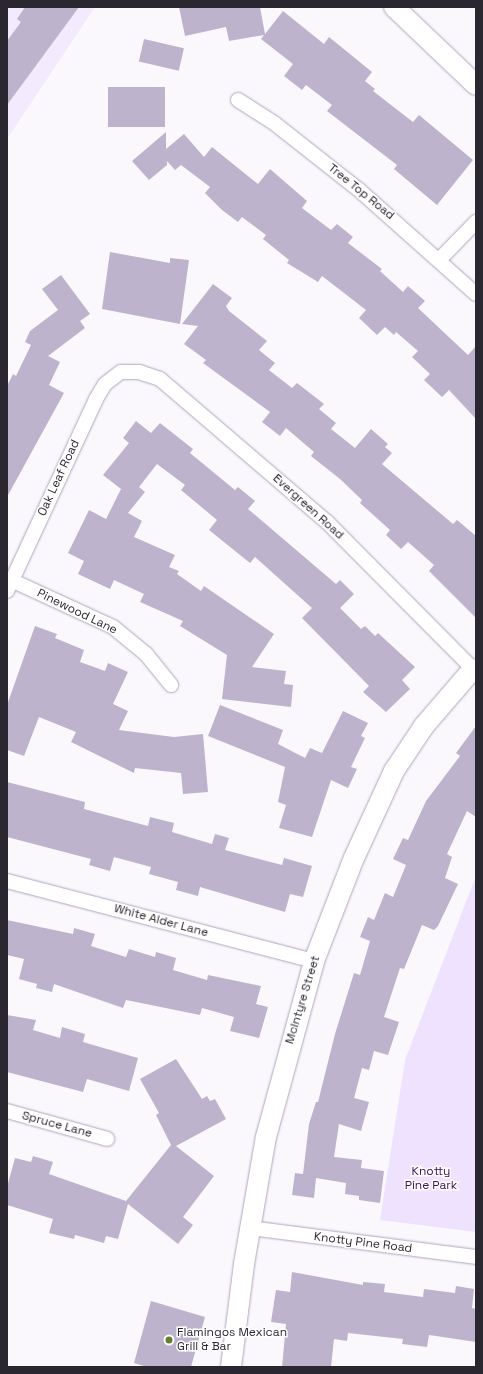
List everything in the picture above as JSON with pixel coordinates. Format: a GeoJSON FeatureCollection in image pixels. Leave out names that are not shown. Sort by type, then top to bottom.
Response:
{"type":"FeatureCollection","features":[{"type":"Feature","properties":{"kind":"street"},"geometry":{"type":"LineString","coordinates":[[394,7],[476,85]]}},
{"type":"Feature","properties":{"kind":"street","name":"Tree Top Road"},"geometry":{"type":"LineString","coordinates":[[238,100],[274,123],[358,189],[440,259],[476,294]]}},
{"type":"Feature","properties":{"kind":"street"},"geometry":{"type":"LineString","coordinates":[[440,259],[476,222]]}},
{"type":"Feature","properties":{"kind":"street","name":"Oak Leaf Road"},"geometry":{"type":"LineString","coordinates":[[9,586],[96,398],[105,384],[121,372]]}},
{"type":"Feature","properties":{"kind":"street","name":"Evergreen Road"},"geometry":{"type":"LineString","coordinates":[[121,372],[139,372],[160,379],[327,522],[474,670]]}},
{"type":"Feature","properties":{"kind":"street","name":"Pinewood Lane"},"geometry":{"type":"LineString","coordinates":[[9,586],[113,627],[146,654],[171,685]]}},
{"type":"Feature","properties":{"kind":"street","name":"McIntyre Street"},"geometry":{"type":"LineString","coordinates":[[231,1367],[250,1228],[266,1137],[314,961],[354,858],[394,771],[424,726],[474,670]]}},
{"type":"Feature","properties":{"kind":"street","name":"White Alder Lane"},"geometry":{"type":"LineString","coordinates":[[7,881],[314,961]]}},
{"type":"Feature","properties":{"kind":"street","name":"Spruce Lane"},"geometry":{"type":"LineString","coordinates":[[7,1111],[107,1139]]}},
{"type":"Feature","properties":{"kind":"street","name":"Knotty Pine Road"},"geometry":{"type":"LineString","coordinates":[[250,1228],[476,1257]]}},
{"type":"Feature","properties":{"kind":"shaded area"},"geometry":{"type":"Polygon","coordinates":[[[7,7],[95,7],[7,139],[7,7]]]}},
{"type":"Feature","properties":{"kind":"green space","name":"Knotty Pine Park"},"geometry":{"type":"Polygon","coordinates":[[[476,876],[476,1232],[380,1220],[405,1060],[476,876]]]}},
{"type":"Feature","properties":{"kind":"building"},"geometry":{"type":"Polygon","coordinates":[[[25,7],[79,7],[7,105],[7,41],[21,22],[17,19],[25,7]]]}},
{"type":"Feature","properties":{"kind":"building"},"geometry":{"type":"Polygon","coordinates":[[[179,7],[260,7],[265,34],[283,11],[324,44],[329,37],[372,72],[365,81],[375,89],[373,91],[413,122],[419,115],[473,160],[437,205],[394,169],[397,165],[327,111],[332,105],[306,85],[302,90],[284,76],[293,64],[261,39],[264,35],[229,41],[226,27],[185,36],[179,7]]]}},
{"type":"Feature","properties":{"kind":"building"},"geometry":{"type":"Polygon","coordinates":[[[144,39],[184,48],[179,71],[139,61],[144,39]]]}},
{"type":"Feature","properties":{"kind":"building"},"geometry":{"type":"Polygon","coordinates":[[[108,87],[165,87],[165,127],[108,127],[108,87]]]}},
{"type":"Feature","properties":{"kind":"building"},"geometry":{"type":"Polygon","coordinates":[[[166,132],[166,149],[184,134],[204,157],[212,147],[258,184],[270,169],[307,201],[302,208],[331,230],[337,224],[353,237],[348,243],[382,269],[380,271],[403,292],[408,286],[425,301],[418,308],[468,355],[476,346],[476,419],[449,390],[442,397],[424,380],[430,374],[412,357],[418,351],[396,332],[394,335],[385,327],[377,335],[359,318],[366,310],[322,276],[318,282],[287,263],[289,260],[263,239],[266,235],[242,217],[238,222],[222,210],[205,193],[210,187],[181,165],[175,170],[167,161],[167,165],[149,180],[132,161],[166,132]]]}},
{"type":"Feature","properties":{"kind":"building"},"geometry":{"type":"Polygon","coordinates":[[[110,252],[170,263],[170,258],[189,260],[180,324],[102,309],[110,252]]]}},
{"type":"Feature","properties":{"kind":"building"},"geometry":{"type":"Polygon","coordinates":[[[61,275],[90,314],[80,321],[85,328],[48,356],[60,362],[49,385],[64,393],[7,497],[7,386],[13,374],[16,376],[31,345],[25,342],[30,331],[58,310],[42,289],[61,275]]]}},
{"type":"Feature","properties":{"kind":"building"},"geometry":{"type":"Polygon","coordinates":[[[213,284],[232,298],[226,306],[229,311],[267,341],[259,350],[275,363],[269,370],[292,388],[297,383],[324,404],[319,409],[336,423],[331,429],[355,448],[371,429],[388,444],[385,447],[392,453],[382,464],[453,524],[457,520],[476,536],[476,618],[429,571],[434,565],[408,542],[401,549],[386,535],[390,530],[360,503],[362,500],[340,479],[311,456],[314,452],[286,428],[280,436],[262,422],[270,412],[203,363],[206,360],[184,344],[198,326],[182,324],[213,284]]]}},
{"type":"Feature","properties":{"kind":"building"},"geometry":{"type":"Polygon","coordinates":[[[136,421],[151,433],[160,423],[193,449],[190,453],[235,490],[238,487],[255,501],[248,509],[336,584],[340,580],[354,594],[340,608],[361,629],[365,626],[375,636],[378,633],[415,667],[402,680],[410,689],[386,712],[363,692],[369,686],[302,618],[312,608],[255,557],[250,563],[209,530],[217,520],[181,490],[185,485],[157,464],[139,487],[145,492],[128,513],[142,521],[134,537],[175,555],[169,567],[179,571],[177,574],[201,591],[204,586],[274,634],[252,667],[286,671],[284,684],[293,685],[291,707],[222,699],[227,655],[180,626],[183,621],[140,602],[144,594],[114,580],[110,589],[78,574],[84,561],[68,553],[89,510],[106,519],[121,489],[103,475],[129,443],[123,438],[136,421]]]}},
{"type":"Feature","properties":{"kind":"building"},"geometry":{"type":"Polygon","coordinates":[[[35,626],[57,634],[55,638],[84,650],[80,662],[105,671],[108,663],[128,672],[113,704],[128,711],[119,730],[174,737],[203,734],[208,792],[183,794],[181,773],[135,768],[134,773],[71,742],[76,732],[39,717],[24,756],[7,750],[7,705],[35,626]]]}},
{"type":"Feature","properties":{"kind":"building"},"geometry":{"type":"Polygon","coordinates":[[[220,705],[283,730],[278,744],[305,758],[310,748],[322,753],[343,711],[368,723],[361,736],[365,738],[351,767],[357,769],[348,788],[331,780],[312,837],[279,828],[286,805],[278,802],[285,767],[208,736],[220,705]]]}},
{"type":"Feature","properties":{"kind":"building"},"geometry":{"type":"Polygon","coordinates":[[[476,726],[476,817],[467,811],[447,854],[452,857],[445,878],[458,884],[438,926],[434,930],[422,925],[404,969],[400,968],[384,1017],[399,1022],[388,1055],[374,1051],[369,1070],[362,1068],[354,1098],[369,1102],[361,1131],[339,1124],[334,1157],[362,1160],[361,1168],[384,1171],[380,1203],[359,1200],[359,1196],[345,1194],[346,1183],[316,1178],[314,1198],[292,1195],[295,1173],[303,1174],[309,1124],[316,1102],[318,1102],[335,1034],[354,973],[360,975],[370,941],[360,937],[368,917],[374,920],[385,893],[393,897],[406,865],[393,859],[403,838],[408,840],[426,801],[460,756],[456,753],[476,726]]]}},
{"type":"Feature","properties":{"kind":"building"},"geometry":{"type":"Polygon","coordinates":[[[7,782],[85,802],[84,809],[148,826],[150,817],[174,823],[172,832],[212,844],[215,834],[229,838],[225,850],[282,865],[284,858],[312,866],[303,897],[290,894],[285,912],[200,887],[198,896],[176,890],[178,882],[149,874],[151,867],[114,857],[110,871],[89,865],[91,859],[7,837],[7,782]]]}},
{"type":"Feature","properties":{"kind":"building"},"geometry":{"type":"Polygon","coordinates":[[[7,920],[73,934],[74,928],[95,934],[91,946],[126,957],[129,949],[155,957],[156,952],[176,958],[173,970],[207,980],[208,975],[261,986],[256,1004],[268,1007],[259,1038],[230,1031],[234,1017],[202,1008],[200,1015],[126,1000],[123,1008],[54,984],[52,992],[36,988],[37,984],[19,979],[24,959],[7,955],[7,920]]]}},
{"type":"Feature","properties":{"kind":"building"},"geometry":{"type":"Polygon","coordinates":[[[7,1015],[36,1020],[33,1030],[60,1038],[62,1027],[85,1034],[83,1042],[138,1058],[129,1091],[87,1079],[83,1092],[7,1072],[7,1015]]]}},
{"type":"Feature","properties":{"kind":"building"},"geometry":{"type":"Polygon","coordinates":[[[176,1059],[202,1099],[207,1096],[210,1101],[215,1099],[226,1119],[176,1146],[214,1176],[183,1217],[193,1225],[178,1244],[128,1204],[118,1239],[106,1236],[104,1243],[75,1235],[74,1239],[49,1233],[53,1219],[7,1205],[7,1187],[15,1158],[31,1162],[33,1156],[53,1162],[49,1174],[126,1201],[171,1145],[156,1115],[159,1113],[140,1079],[176,1059]]]}},
{"type":"Feature","properties":{"kind":"building"},"geometry":{"type":"Polygon","coordinates":[[[292,1272],[363,1285],[363,1282],[385,1284],[384,1292],[423,1297],[424,1289],[455,1293],[456,1286],[474,1289],[472,1308],[476,1309],[476,1342],[429,1335],[427,1347],[402,1344],[403,1339],[348,1333],[347,1341],[334,1339],[331,1367],[282,1367],[286,1324],[271,1322],[276,1290],[290,1292],[292,1272]]]}},
{"type":"Feature","properties":{"kind":"building","name":"Flamingos Mexican Grill & Bar"},"geometry":{"type":"Polygon","coordinates":[[[151,1301],[205,1317],[191,1367],[147,1367],[134,1363],[151,1301]]]}},
{"type":"Feature","properties":{"kind":"place","name":"Flamingos Mexican Grill & Bar"},"geometry":{"type":"Point","coordinates":[169,1340]}}]}
